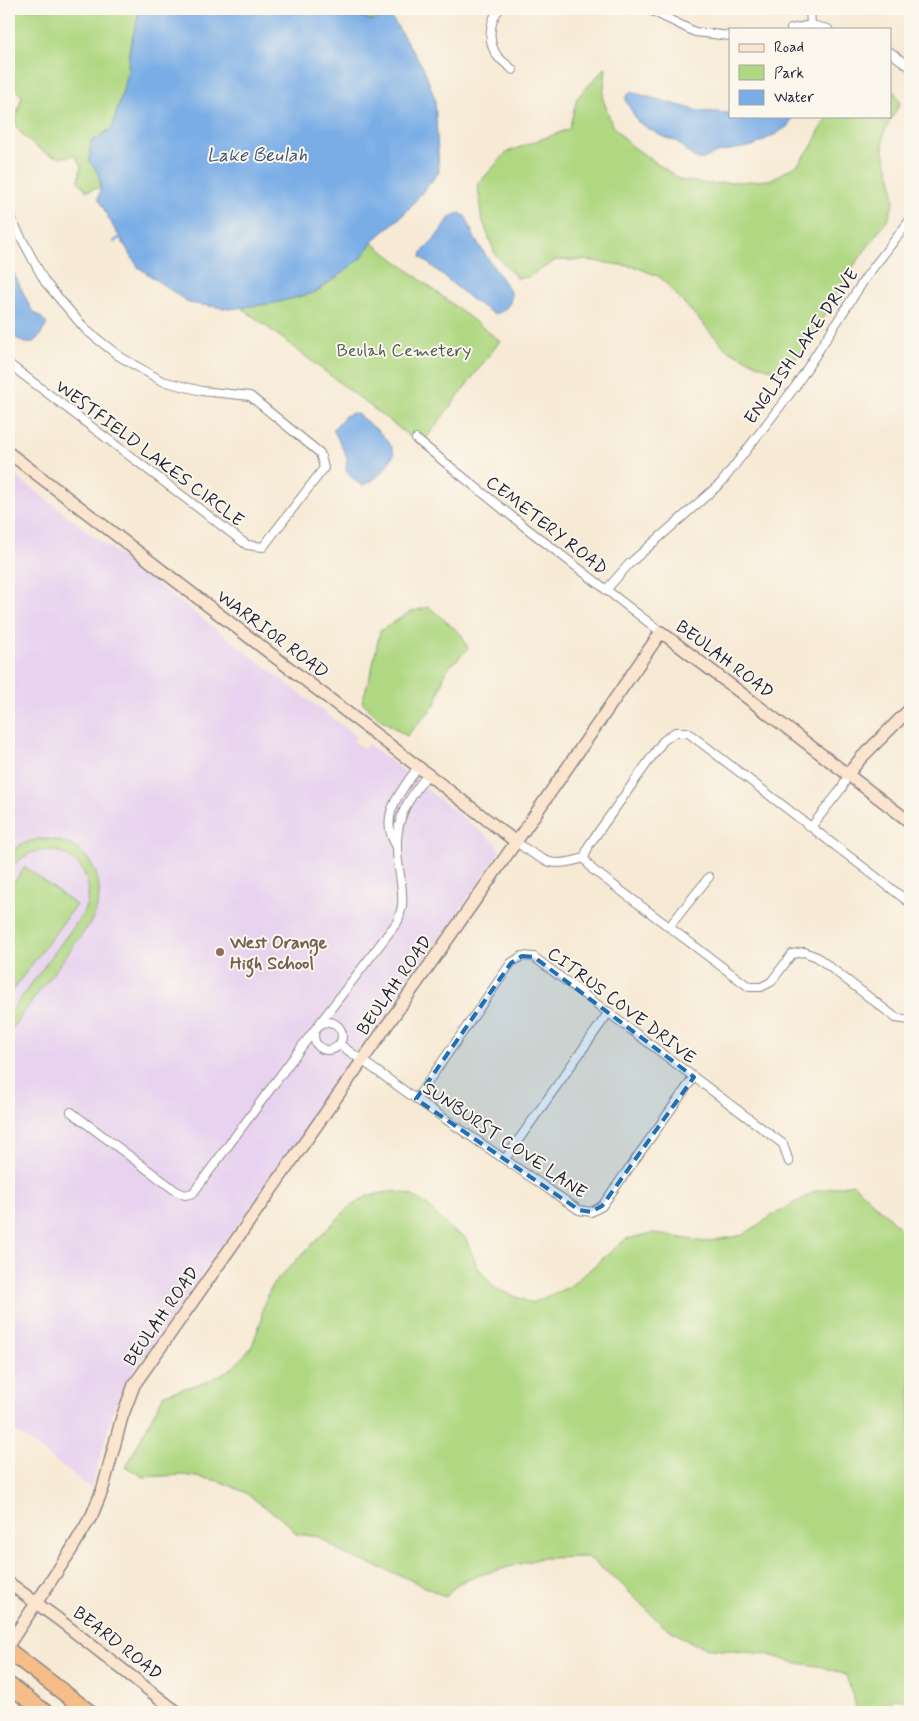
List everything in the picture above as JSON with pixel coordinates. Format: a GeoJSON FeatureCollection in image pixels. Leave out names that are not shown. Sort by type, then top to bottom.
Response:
{"type":"FeatureCollection","features":[{"type":"Feature","properties":{"kind":"highway"},"geometry":{"type":"LineString","coordinates":[[15,1655],[89,1712]]}},
{"type":"Feature","properties":{"kind":"highway"},"geometry":{"type":"LineString","coordinates":[[9,1685],[45,1712]]}},
{"type":"Feature","properties":{"kind":"street"},"geometry":{"type":"LineString","coordinates":[[499,9],[494,15],[490,35],[498,56],[513,70]]}},
{"type":"Feature","properties":{"kind":"street"},"geometry":{"type":"LineString","coordinates":[[650,9],[694,32],[729,36]]}},
{"type":"Feature","properties":{"kind":"street"},"geometry":{"type":"LineString","coordinates":[[810,9],[811,25]]}},
{"type":"Feature","properties":{"kind":"street"},"geometry":{"type":"LineString","coordinates":[[796,28],[811,25],[824,28]]}},
{"type":"Feature","properties":{"kind":"street"},"geometry":{"type":"LineString","coordinates":[[892,54],[910,67]]}},
{"type":"Feature","properties":{"kind":"street","name":"WESTFIELD LAKES CIRCLE"},"geometry":{"type":"LineString","coordinates":[[9,215],[45,282],[86,330],[119,356],[162,381],[202,391],[250,396],[320,453],[324,468],[263,547],[246,545],[9,364]]}},
{"type":"Feature","properties":{"kind":"street","name":"ENGLISH LAKE DRIVE"},"geometry":{"type":"LineString","coordinates":[[606,590],[628,564],[721,484],[795,387],[866,277],[910,220]]}},
{"type":"Feature","properties":{"kind":"street","name":"CEMETERY ROAD"},"geometry":{"type":"LineString","coordinates":[[416,439],[661,632]]}},
{"type":"Feature","properties":{"kind":"street","name":"WARRIOR ROAD"},"geometry":{"type":"LineString","coordinates":[[9,453],[516,842]]}},
{"type":"Feature","properties":{"kind":"street","name":"BEULAH ROAD"},"geometry":{"type":"LineString","coordinates":[[9,1644],[92,1516],[104,1488],[122,1417],[134,1385],[516,842],[661,632],[910,822]]}},
{"type":"Feature","properties":{"kind":"street"},"geometry":{"type":"LineString","coordinates":[[811,827],[842,788],[848,774],[860,758],[910,709]]}},
{"type":"Feature","properties":{"kind":"street"},"geometry":{"type":"LineString","coordinates":[[516,842],[541,859],[553,864],[570,863],[584,858],[589,845],[663,742],[675,732],[687,732],[910,903]]}},
{"type":"Feature","properties":{"kind":"street"},"geometry":{"type":"LineString","coordinates":[[397,847],[389,830],[388,821],[393,805],[418,767]]}},
{"type":"Feature","properties":{"kind":"street"},"geometry":{"type":"LineString","coordinates":[[70,1112],[176,1191],[188,1196],[193,1193],[398,921],[402,906],[397,847],[403,811],[409,798],[428,774]]}},
{"type":"Feature","properties":{"kind":"street"},"geometry":{"type":"LineString","coordinates":[[584,858],[592,869],[749,987],[761,987],[771,982],[792,954],[804,952],[817,957],[896,1018],[910,1020]]}},
{"type":"Feature","properties":{"kind":"street"},"geometry":{"type":"LineString","coordinates":[[669,927],[710,877]]}},
{"type":"Feature","properties":{"kind":"street","name":"CITRUS COVE DRIVE"},"geometry":{"type":"LineString","coordinates":[[416,1099],[511,963],[522,956],[534,957],[783,1144],[788,1162]]}},
{"type":"Feature","properties":{"kind":"street"},"geometry":{"type":"LineString","coordinates":[[505,1159],[609,1012]]}},
{"type":"Feature","properties":{"kind":"street"},"geometry":{"type":"LineString","coordinates":[[326,1022],[336,1024],[342,1034],[339,1044],[330,1050],[319,1048],[314,1038],[316,1028],[326,1022]]}},
{"type":"Feature","properties":{"kind":"street","name":"SUNBURST COVE LANE"},"geometry":{"type":"LineString","coordinates":[[339,1044],[579,1210],[591,1212],[602,1206],[694,1077]]}},
{"type":"Feature","properties":{"kind":"street","name":"BEARD ROAD"},"geometry":{"type":"LineString","coordinates":[[9,1583],[177,1712]]}},
{"type":"Feature","properties":{"kind":"highlighted area"},"geometry":{"type":"Polygon","coordinates":[[[522,956],[534,957],[694,1077],[602,1206],[591,1212],[579,1210],[416,1099],[511,963],[522,956]]]}},
{"type":"Feature","properties":{"kind":"shaded area","name":"West Orange High School"},"geometry":{"type":"Polygon","coordinates":[[[9,471],[356,736],[353,741],[364,749],[368,744],[496,843],[500,851],[363,1049],[135,1369],[115,1407],[91,1488],[9,1426],[9,471]]]}},
{"type":"Feature","properties":{"kind":"green space"},"geometry":{"type":"Polygon","coordinates":[[[9,9],[138,9],[138,18],[130,47],[127,77],[112,128],[91,142],[89,161],[98,171],[101,187],[87,191],[78,181],[81,166],[75,155],[66,157],[49,154],[33,144],[14,125],[22,96],[9,81],[9,9]]]}},
{"type":"Feature","properties":{"kind":"green space"},"geometry":{"type":"Polygon","coordinates":[[[352,9],[393,9],[373,21],[360,16],[352,9]]]}},
{"type":"Feature","properties":{"kind":"green space"},"geometry":{"type":"Polygon","coordinates":[[[606,67],[603,99],[612,125],[629,144],[681,180],[708,184],[770,180],[798,164],[812,146],[823,123],[828,118],[892,118],[884,133],[883,148],[893,185],[894,202],[889,217],[843,281],[815,333],[792,364],[781,372],[759,365],[726,349],[660,277],[636,267],[585,260],[556,260],[528,277],[517,278],[495,254],[481,216],[478,184],[507,152],[569,129],[577,98],[606,67]]]}},
{"type":"Feature","properties":{"kind":"green space"},"geometry":{"type":"Polygon","coordinates":[[[894,91],[900,103],[892,118],[892,92],[894,91]]]}},
{"type":"Feature","properties":{"kind":"green space","name":"Beulah Cemetery"},"geometry":{"type":"Polygon","coordinates":[[[290,179],[500,341],[421,445],[211,284],[290,179]]]}},
{"type":"Feature","properties":{"kind":"green space"},"geometry":{"type":"Polygon","coordinates":[[[429,607],[462,635],[468,649],[446,670],[435,705],[407,736],[377,717],[362,702],[372,669],[380,631],[410,612],[429,607]]]}},
{"type":"Feature","properties":{"kind":"green space"},"geometry":{"type":"Polygon","coordinates":[[[38,839],[56,840],[71,845],[83,854],[92,865],[99,893],[96,909],[89,925],[9,1032],[9,1014],[80,918],[88,900],[87,883],[81,868],[70,857],[56,851],[40,851],[24,857],[9,871],[9,853],[22,844],[38,839]]]}},
{"type":"Feature","properties":{"kind":"green space"},"geometry":{"type":"Polygon","coordinates":[[[25,867],[76,905],[9,995],[9,889],[25,867]]]}},
{"type":"Feature","properties":{"kind":"green space"},"geometry":{"type":"Polygon","coordinates":[[[853,1184],[910,1237],[910,1701],[895,1699],[871,1712],[858,1712],[846,1675],[823,1667],[792,1662],[766,1654],[713,1649],[691,1643],[661,1624],[617,1580],[587,1557],[541,1558],[480,1575],[457,1584],[446,1597],[402,1576],[344,1554],[320,1537],[296,1534],[289,1524],[244,1492],[219,1481],[184,1475],[144,1477],[126,1467],[164,1394],[207,1382],[234,1367],[252,1346],[261,1321],[263,1306],[272,1285],[347,1209],[367,1196],[393,1191],[411,1195],[426,1204],[454,1232],[465,1237],[478,1268],[496,1289],[532,1303],[569,1287],[626,1239],[653,1233],[704,1242],[743,1235],[773,1215],[816,1191],[853,1184]]]}},
{"type":"Feature","properties":{"kind":"water","name":"Lake Beulah"},"geometry":{"type":"Polygon","coordinates":[[[138,9],[352,9],[360,16],[373,21],[389,13],[424,69],[435,99],[439,172],[405,213],[373,241],[363,256],[314,293],[275,303],[230,309],[189,303],[138,267],[98,198],[100,178],[89,161],[91,142],[112,128],[127,77],[130,47],[138,18],[138,9]]]}},
{"type":"Feature","properties":{"kind":"water"},"geometry":{"type":"Polygon","coordinates":[[[631,92],[699,111],[729,113],[729,118],[793,118],[787,127],[753,146],[719,152],[703,159],[698,159],[676,141],[663,137],[638,122],[626,101],[626,96],[631,92]]]}},
{"type":"Feature","properties":{"kind":"water"},"geometry":{"type":"Polygon","coordinates":[[[460,213],[466,217],[475,239],[511,293],[509,304],[498,313],[494,314],[472,300],[421,257],[422,252],[434,240],[451,216],[460,213]]]}},
{"type":"Feature","properties":{"kind":"water"},"geometry":{"type":"Polygon","coordinates":[[[9,263],[31,309],[46,322],[46,326],[39,337],[32,343],[25,343],[9,334],[9,263]]]}},
{"type":"Feature","properties":{"kind":"water"},"geometry":{"type":"Polygon","coordinates":[[[353,413],[357,414],[389,442],[394,454],[381,473],[363,485],[356,482],[346,471],[347,457],[333,429],[345,416],[353,413]]]}},
{"type":"Feature","properties":{"kind":"waterway"},"geometry":{"type":"LineString","coordinates":[[114,242],[121,236]]}},
{"type":"Feature","properties":{"kind":"place","name":"West Orange High School"},"geometry":{"type":"Point","coordinates":[220,952]}}]}
